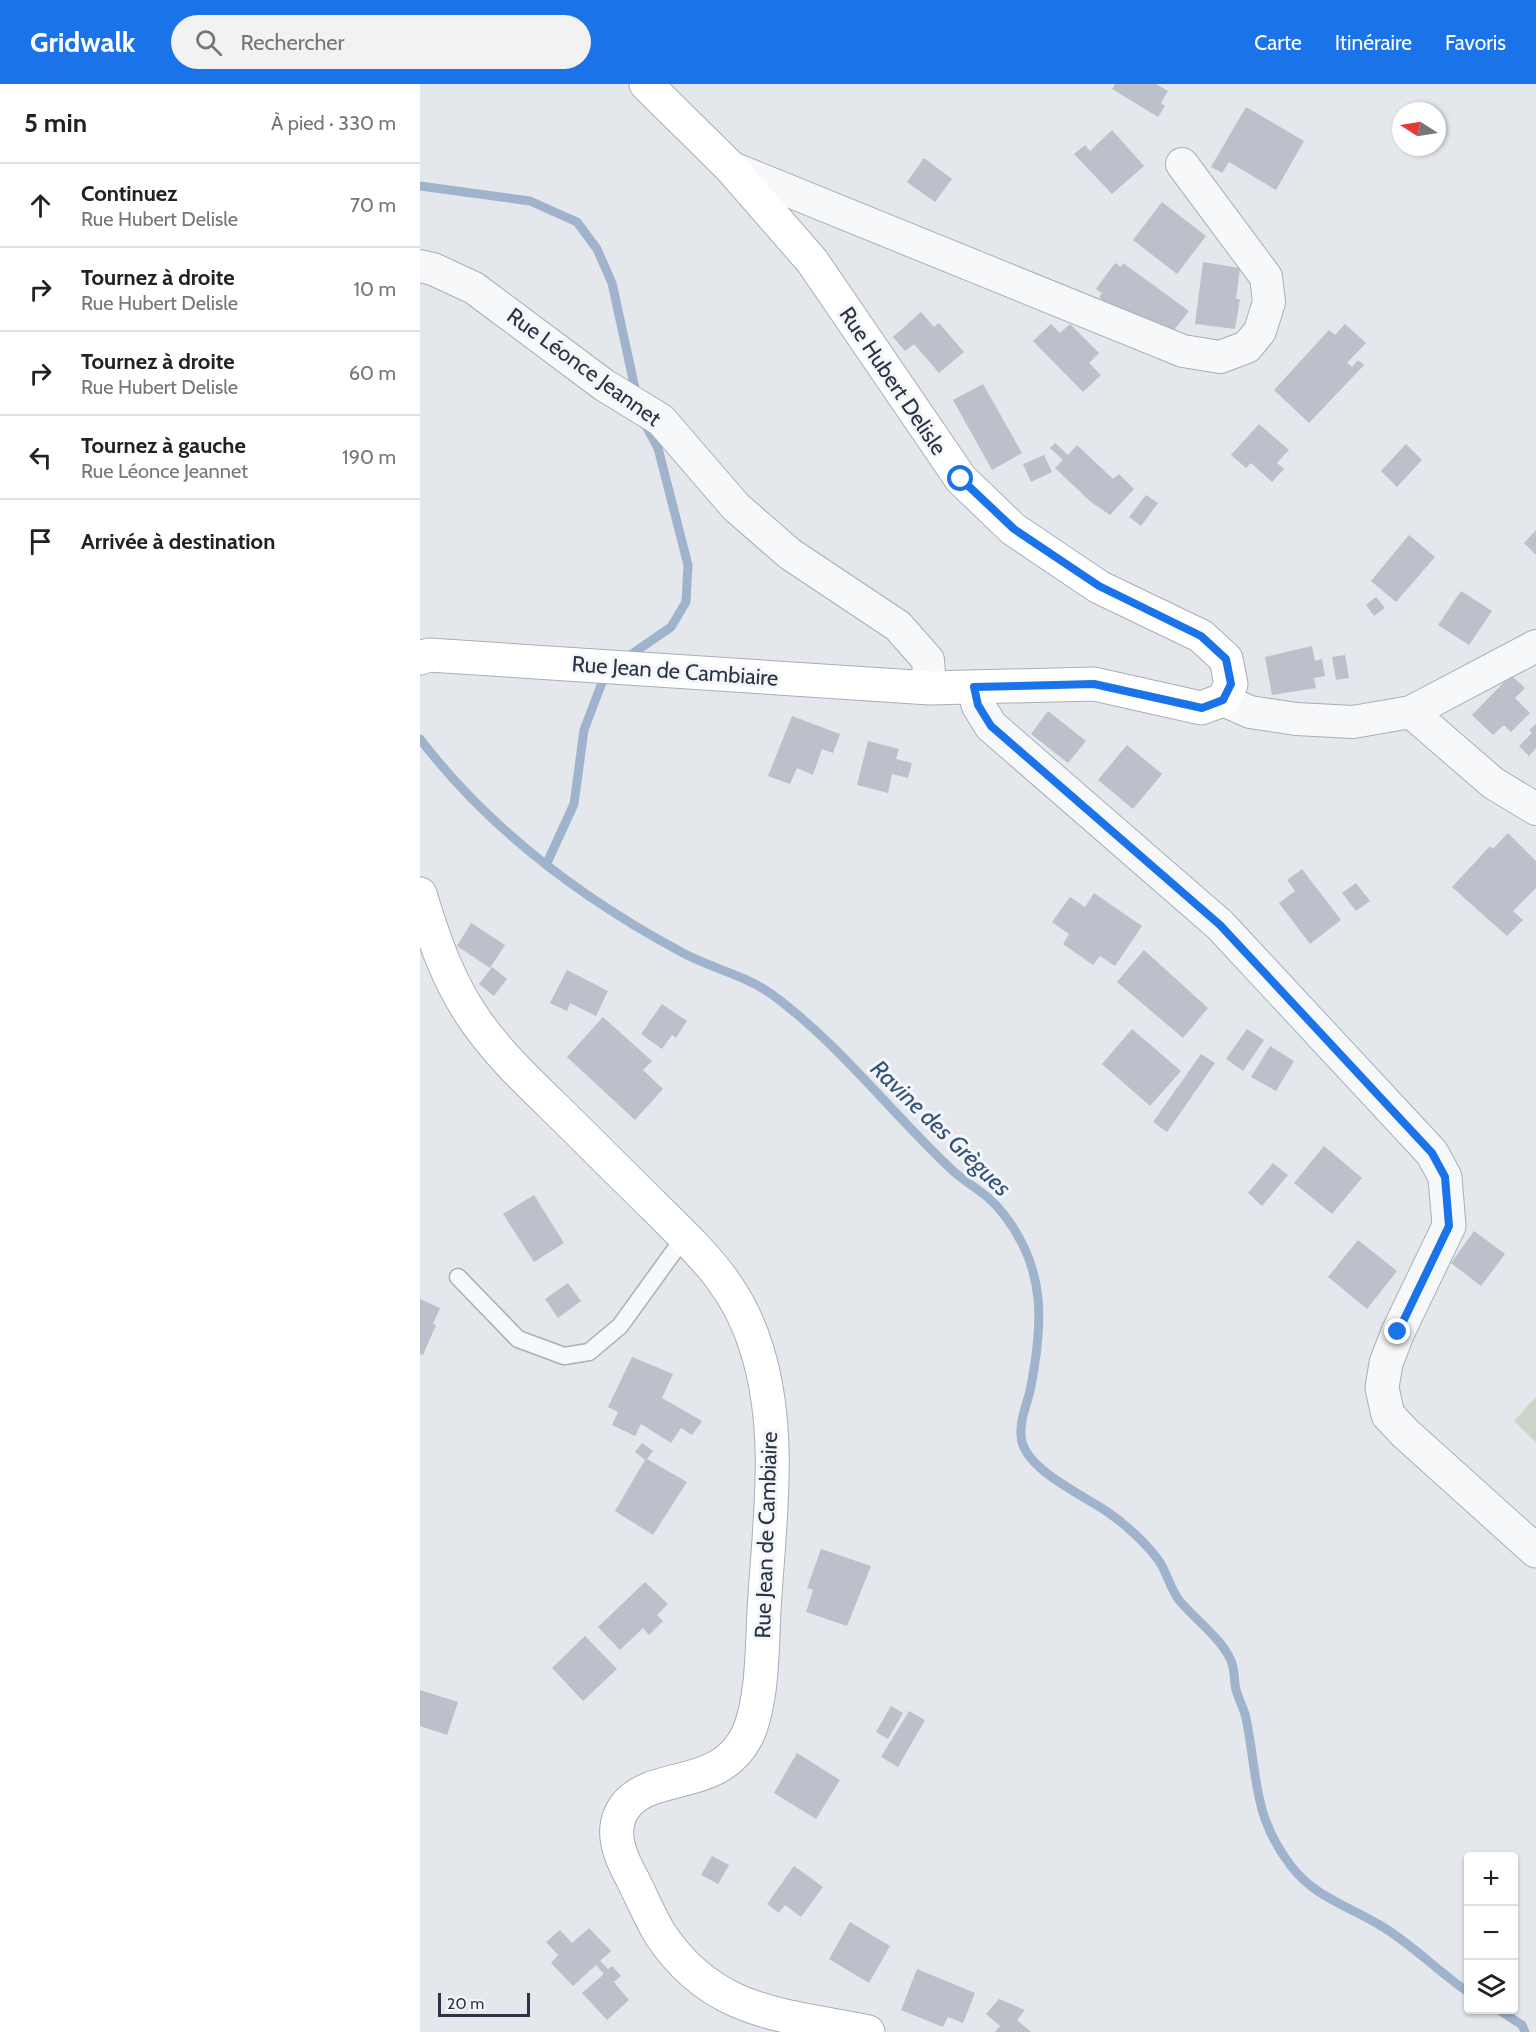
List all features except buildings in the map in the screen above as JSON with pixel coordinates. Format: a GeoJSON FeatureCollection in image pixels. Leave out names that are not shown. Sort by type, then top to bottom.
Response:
{"type":"FeatureCollection","features":[{"type":"Feature","properties":{"kind":"main road","name":"Rue Hubert Delisle"},"geometry":{"type":"LineString","coordinates":[[646,84],[730,166],[812,261],[961,479],[1014,529],[1099,586],[1201,636],[1226,659],[1231,684],[1223,700]]}},
{"type":"Feature","properties":{"kind":"main road","name":"Rue Jean de Cambiaire"},"geometry":{"type":"LineString","coordinates":[[425,657],[601,666],[930,688]]}},
{"type":"Feature","properties":{"kind":"main road"},"geometry":{"type":"LineString","coordinates":[[930,688],[1094,684],[1202,708],[1223,700]]}},
{"type":"Feature","properties":{"kind":"main road","name":"Rue Jean de Cambiaire"},"geometry":{"type":"LineString","coordinates":[[420,894],[445,971],[477,1023],[509,1063],[712,1263],[740,1307],[758,1350],[769,1407],[773,1465],[761,1663],[755,1705],[747,1736],[729,1760],[704,1774],[640,1793],[625,1806],[617,1825],[617,1846],[660,1934],[688,1967],[712,1988],[748,2008],[868,2032]]}},
{"type":"Feature","properties":{"kind":"street"},"geometry":{"type":"LineString","coordinates":[[730,166],[1183,351],[1220,357],[1247,347],[1260,331],[1269,302],[1266,277],[1182,164]]}},
{"type":"Feature","properties":{"kind":"street","name":"Rue Léonce Jeannet"},"geometry":{"type":"LineString","coordinates":[[420,266],[433,269],[474,288],[604,385],[661,420],[736,507],[781,546],[898,626],[928,660],[930,688]]}},
{"type":"Feature","properties":{"kind":"street"},"geometry":{"type":"LineString","coordinates":[[1223,700],[1250,712],[1296,719],[1353,722],[1411,712],[1536,646]]}},
{"type":"Feature","properties":{"kind":"street"},"geometry":{"type":"LineString","coordinates":[[974,687],[978,705],[991,726],[1220,925],[1432,1153],[1445,1177],[1449,1226],[1398,1332],[1386,1363],[1382,1388],[1388,1415],[1536,1551]]}},
{"type":"Feature","properties":{"kind":"street"},"geometry":{"type":"LineString","coordinates":[[1411,712],[1493,783],[1522,803],[1536,809]]}},
{"type":"Feature","properties":{"kind":"lane"},"geometry":{"type":"LineString","coordinates":[[458,1277],[518,1339],[564,1356],[589,1352],[620,1326],[685,1236]]}},
{"type":"Feature","properties":{"kind":"green space"},"geometry":{"type":"Polygon","coordinates":[[[1536,1397],[1536,1442],[1514,1421],[1536,1397]]]}},
{"type":"Feature","properties":{"kind":"waterway"},"geometry":{"type":"LineString","coordinates":[[420,186],[530,201],[577,222],[597,249],[612,283],[636,393]]}},
{"type":"Feature","properties":{"kind":"waterway"},"geometry":{"type":"LineString","coordinates":[[626,658],[671,627],[686,602],[688,565],[658,448],[644,422]]}},
{"type":"Feature","properties":{"kind":"waterway"},"geometry":{"type":"LineString","coordinates":[[546,865],[574,804],[584,730],[606,672]]}},
{"type":"Feature","properties":{"kind":"waterway","name":"Ravine des Grègues"},"geometry":{"type":"LineString","coordinates":[[420,739],[476,803],[540,860],[574,886],[683,953],[760,987],[795,1013],[842,1056],[929,1148],[959,1176],[986,1196],[1005,1216],[1019,1237],[1028,1257],[1035,1278],[1038,1300],[1039,1322],[1034,1367],[1021,1429],[1022,1442],[1027,1453],[1047,1473],[1109,1513],[1142,1542],[1159,1561],[1179,1600],[1210,1632],[1230,1658],[1236,1690],[1246,1718],[1258,1795],[1269,1830],[1291,1866],[1300,1877],[1321,1893],[1390,1931],[1464,1989]]}},
{"type":"Feature","properties":{"kind":"waterway","name":"Ravine des Grègues"},"geometry":{"type":"LineString","coordinates":[[1505,2014],[1522,2025],[1525,2032]]}},
{"type":"Feature","properties":{"kind":"route"},"geometry":{"type":"LineString","coordinates":[[961,479],[1014,529],[1099,586],[1201,636],[1226,659],[1231,684],[1223,700],[1202,708],[1094,684],[1031,683],[974,687],[978,705],[991,726],[1220,925],[1432,1153],[1445,1177],[1449,1197],[1449,1226],[1398,1332]]}}]}
